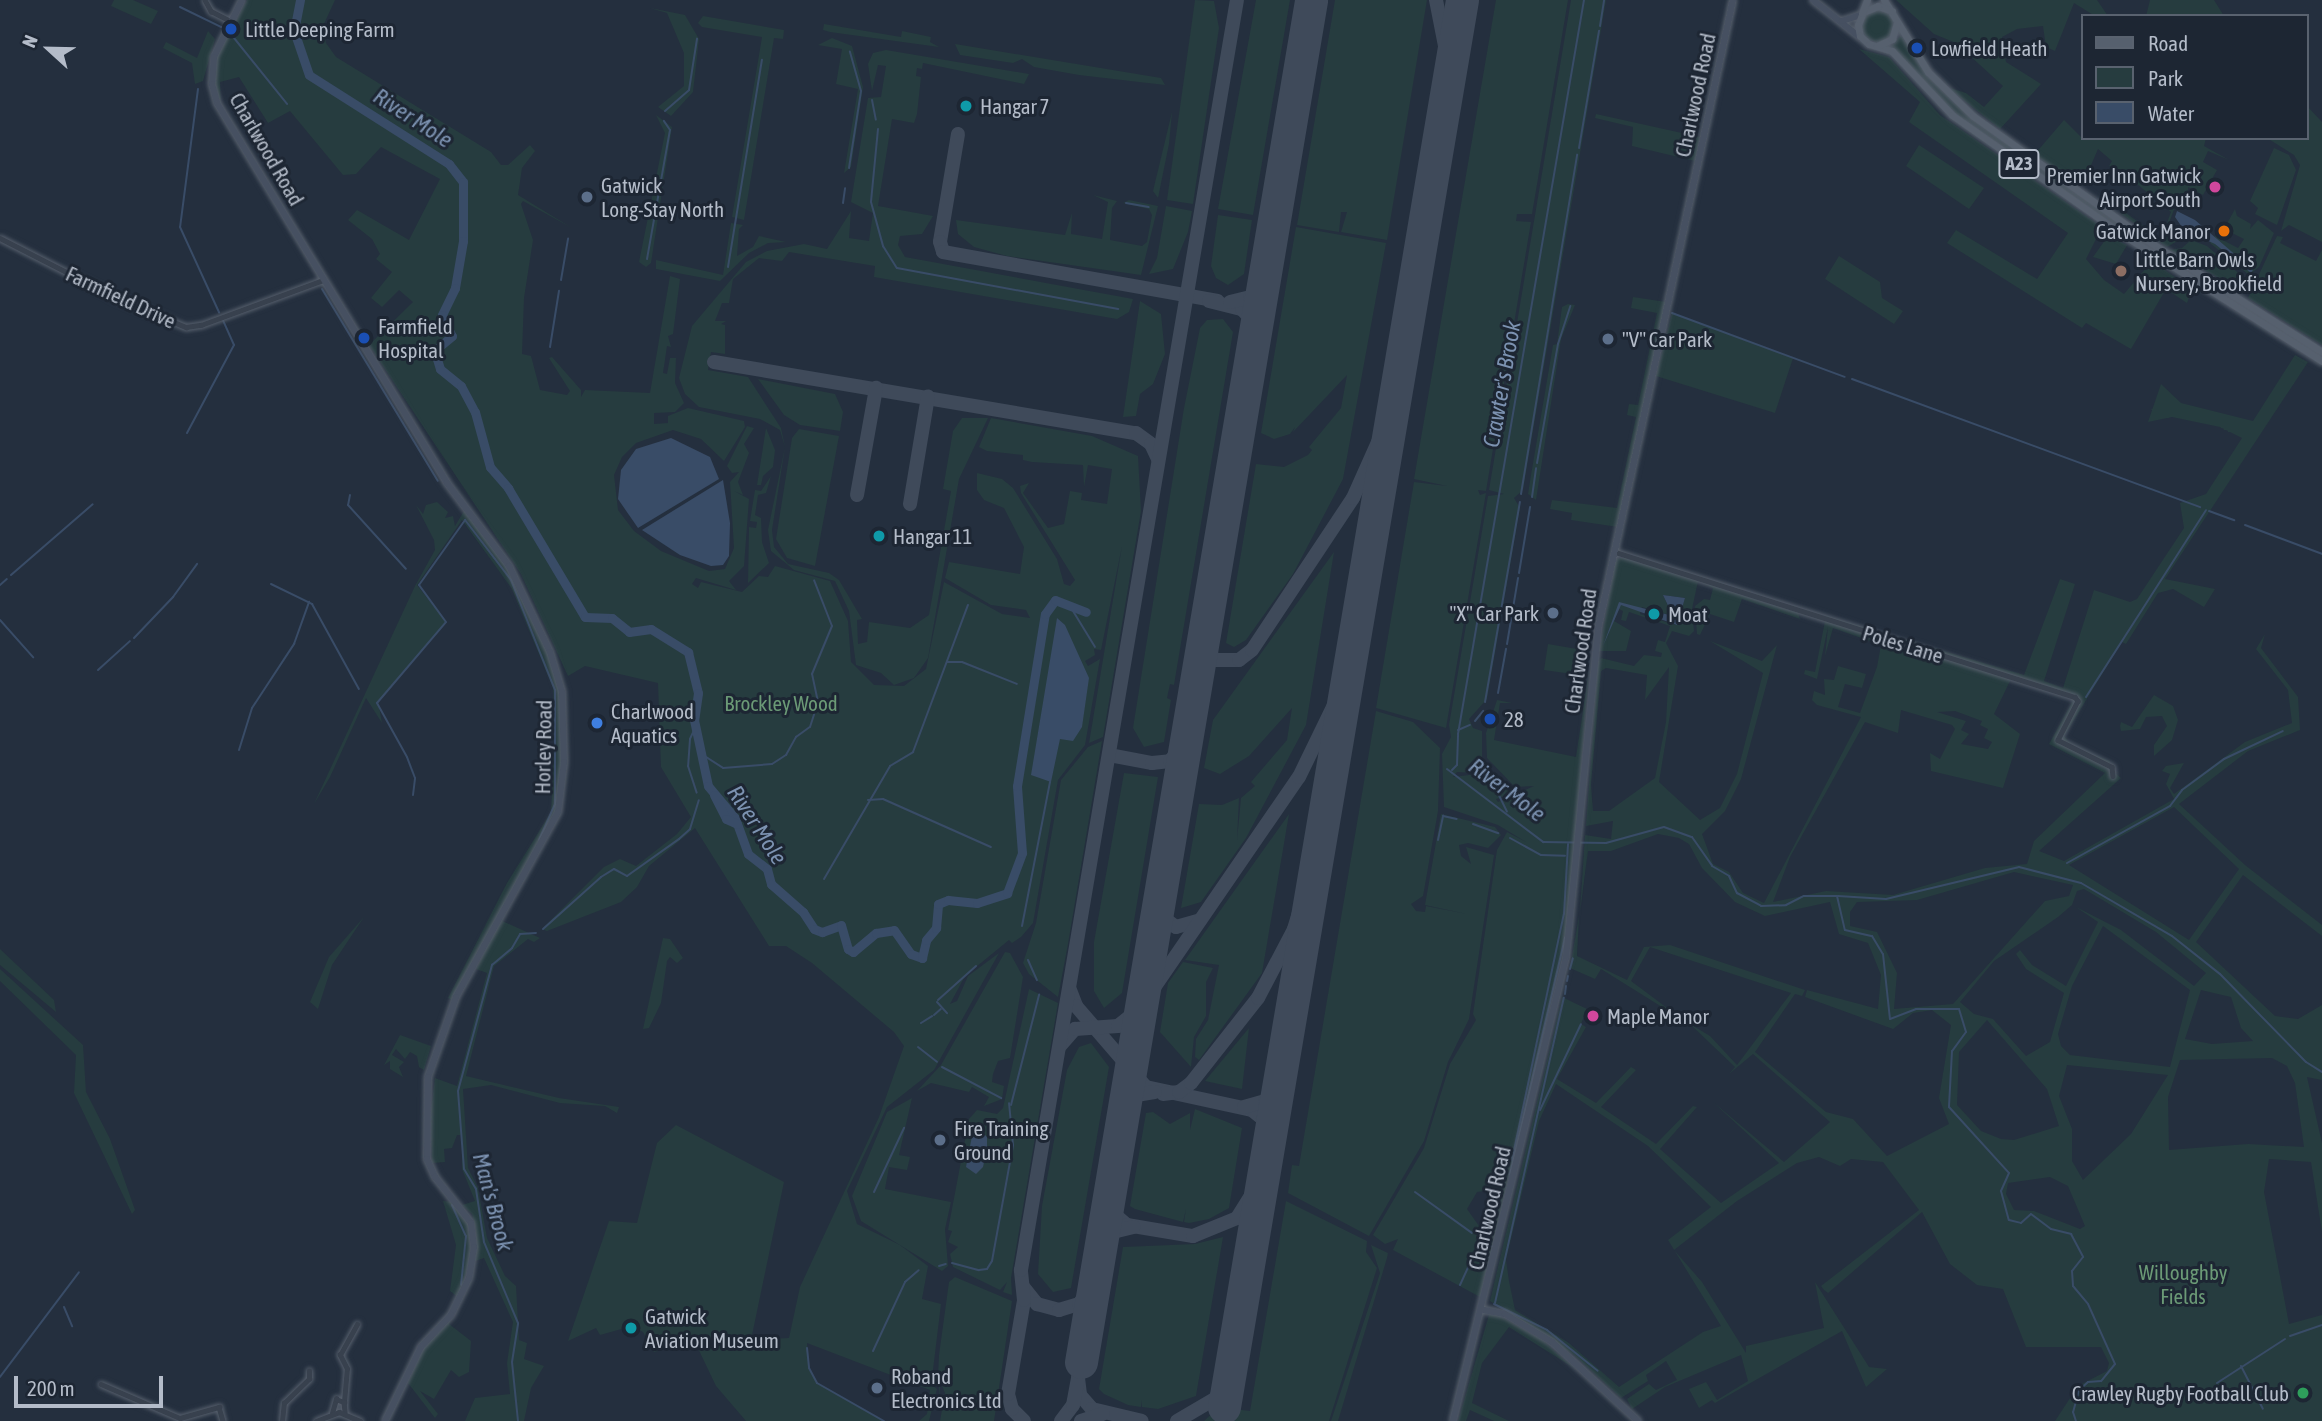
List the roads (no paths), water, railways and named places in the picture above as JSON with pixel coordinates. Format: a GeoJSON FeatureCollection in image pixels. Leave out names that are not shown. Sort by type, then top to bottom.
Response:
{"type":"FeatureCollection","features":[{"type":"Feature","properties":{"kind":"main road"},"geometry":{"type":"LineString","coordinates":[[1867,0],[1857,29],[1861,38],[1877,46],[1892,39],[1897,20],[1884,0]]}},
{"type":"Feature","properties":{"kind":"main road"},"geometry":{"type":"LineString","coordinates":[[1861,15],[1876,6],[1892,11]]}},
{"type":"Feature","properties":{"kind":"main road","name":"A23"},"geometry":{"type":"LineString","coordinates":[[1897,20],[1928,72],[1972,116],[2159,248],[2322,350]]}},
{"type":"Feature","properties":{"kind":"main road","name":"A23"},"geometry":{"type":"LineString","coordinates":[[1877,46],[1892,51],[1936,102],[2019,164],[2322,361]]}},
{"type":"Feature","properties":{"kind":"street"},"geometry":{"type":"LineString","coordinates":[[205,0],[211,10],[231,21]]}},
{"type":"Feature","properties":{"kind":"street","name":"Charlwood Road"},"geometry":{"type":"LineString","coordinates":[[242,0],[214,57],[214,93],[298,237]]}},
{"type":"Feature","properties":{"kind":"street","name":"Charlwood Road"},"geometry":{"type":"LineString","coordinates":[[1453,1421],[1484,1310],[1566,958],[1594,655],[1733,0]]}},
{"type":"Feature","properties":{"kind":"street"},"geometry":{"type":"LineString","coordinates":[[1813,0],[1861,38]]}},
{"type":"Feature","properties":{"kind":"street"},"geometry":{"type":"LineString","coordinates":[[1840,20],[1850,22],[1861,15]]}},
{"type":"Feature","properties":{"kind":"street","name":"Horley Road"},"geometry":{"type":"LineString","coordinates":[[298,237],[447,483],[509,566],[550,652],[562,692],[564,762],[558,812],[457,997],[428,1077],[428,1165],[467,1215],[474,1241],[466,1287],[447,1319],[419,1350],[385,1421]]}},
{"type":"Feature","properties":{"kind":"street","name":"Farmfield Drive"},"geometry":{"type":"LineString","coordinates":[[0,238],[184,326],[201,325],[325,279]]}},
{"type":"Feature","properties":{"kind":"street","name":"Poles Lane"},"geometry":{"type":"LineString","coordinates":[[1615,552],[2075,697],[2077,702],[2057,740],[2112,767],[2113,776]]}},
{"type":"Feature","properties":{"kind":"street"},"geometry":{"type":"LineString","coordinates":[[1484,1310],[1505,1314],[1552,1342],[1638,1421]]}},
{"type":"Feature","properties":{"kind":"street"},"geometry":{"type":"LineString","coordinates":[[345,1412],[347,1369],[340,1352],[358,1324]]}},
{"type":"Feature","properties":{"kind":"street"},"geometry":{"type":"LineString","coordinates":[[282,1421],[284,1403],[309,1379],[309,1371]]}},
{"type":"Feature","properties":{"kind":"street"},"geometry":{"type":"LineString","coordinates":[[101,1384],[171,1416],[190,1416],[219,1407],[223,1421]]}},
{"type":"Feature","properties":{"kind":"street"},"geometry":{"type":"LineString","coordinates":[[332,1413],[334,1399],[344,1402]]}},
{"type":"Feature","properties":{"kind":"street"},"geometry":{"type":"LineString","coordinates":[[316,1421],[332,1413],[345,1412],[360,1421]]}},
{"type":"Feature","properties":{"kind":"water"},"geometry":{"type":"Polygon","coordinates":[[[2177,211],[2195,220],[2253,270],[2251,273],[2215,244],[2184,230],[2175,217],[2177,211]]]}},
{"type":"Feature","properties":{"kind":"water"},"geometry":{"type":"Polygon","coordinates":[[[671,438],[710,457],[719,479],[638,528],[618,499],[621,470],[636,449],[671,438]]]}},
{"type":"Feature","properties":{"kind":"water"},"geometry":{"type":"Polygon","coordinates":[[[723,480],[730,523],[729,556],[723,565],[711,566],[680,555],[642,530],[723,480]]]}},
{"type":"Feature","properties":{"kind":"water"},"geometry":{"type":"Polygon","coordinates":[[[1663,595],[1685,598],[1677,625],[1621,605],[1603,646],[1619,602],[1673,616],[1663,595]]]}},
{"type":"Feature","properties":{"kind":"water"},"geometry":{"type":"Polygon","coordinates":[[[1057,618],[1065,625],[1089,678],[1082,727],[1073,741],[1060,739],[1051,782],[1031,775],[1057,618]]]}},
{"type":"Feature","properties":{"kind":"water"},"geometry":{"type":"Polygon","coordinates":[[[980,1130],[987,1137],[987,1148],[983,1167],[976,1174],[966,1167],[972,1136],[980,1130]]]}},
{"type":"Feature","properties":{"kind":"waterway","name":"River Mole"},"geometry":{"type":"LineString","coordinates":[[300,0],[294,31],[309,75],[449,164],[463,182],[463,241],[455,288],[442,315],[452,336],[439,347],[437,359],[440,369],[461,386],[475,412],[490,467],[508,488],[585,617],[612,618],[629,632],[651,629],[688,652],[698,693],[694,720],[708,786],[735,818],[748,854],[767,869],[771,884],[803,912],[814,929],[822,932],[841,925],[848,949],[853,952],[876,933],[894,930],[911,954],[922,958],[926,940],[936,928],[938,904],[948,900],[977,903],[1007,893],[1022,853],[1017,786],[1045,614],[1055,600],[1086,612]]}},
{"type":"Feature","properties":{"kind":"waterway","name":"Crawter's Brook"},"geometry":{"type":"LineString","coordinates":[[1452,770],[1457,765],[1458,734],[1584,0]]}},
{"type":"Feature","properties":{"kind":"waterway"},"geometry":{"type":"LineString","coordinates":[[1600,26],[1604,0]]}},
{"type":"Feature","properties":{"kind":"waterway"},"geometry":{"type":"LineString","coordinates":[[180,7],[221,27]]}},
{"type":"Feature","properties":{"kind":"waterway"},"geometry":{"type":"LineString","coordinates":[[1579,148],[1599,31]]}},
{"type":"Feature","properties":{"kind":"waterway"},"geometry":{"type":"LineString","coordinates":[[230,33],[287,104]]}},
{"type":"Feature","properties":{"kind":"waterway"},"geometry":{"type":"LineString","coordinates":[[665,111],[689,90],[697,39]]}},
{"type":"Feature","properties":{"kind":"waterway"},"geometry":{"type":"LineString","coordinates":[[849,168],[861,91],[850,52]]}},
{"type":"Feature","properties":{"kind":"waterway"},"geometry":{"type":"LineString","coordinates":[[728,267],[762,60]]}},
{"type":"Feature","properties":{"kind":"waterway"},"geometry":{"type":"LineString","coordinates":[[198,89],[180,227],[219,312]]}},
{"type":"Feature","properties":{"kind":"waterway"},"geometry":{"type":"LineString","coordinates":[[872,100],[876,120]]}},
{"type":"Feature","properties":{"kind":"waterway"},"geometry":{"type":"LineString","coordinates":[[647,259],[670,130],[664,121]]}},
{"type":"Feature","properties":{"kind":"waterway"},"geometry":{"type":"LineString","coordinates":[[878,129],[871,202],[883,246],[897,268],[1118,309]]}},
{"type":"Feature","properties":{"kind":"waterway"},"geometry":{"type":"LineString","coordinates":[[1521,494],[1577,155]]}},
{"type":"Feature","properties":{"kind":"waterway"},"geometry":{"type":"LineString","coordinates":[[843,203],[845,188]]}},
{"type":"Feature","properties":{"kind":"waterway"},"geometry":{"type":"LineString","coordinates":[[1126,203],[1149,207]]}},
{"type":"Feature","properties":{"kind":"waterway"},"geometry":{"type":"LineString","coordinates":[[561,280],[568,239]]}},
{"type":"Feature","properties":{"kind":"waterway"},"geometry":{"type":"LineString","coordinates":[[322,289],[438,481]]}},
{"type":"Feature","properties":{"kind":"waterway"},"geometry":{"type":"LineString","coordinates":[[550,347],[559,291]]}},
{"type":"Feature","properties":{"kind":"waterway"},"geometry":{"type":"LineString","coordinates":[[1537,463],[1558,344],[1570,306]]}},
{"type":"Feature","properties":{"kind":"waterway"},"geometry":{"type":"LineString","coordinates":[[1672,313],[1845,377]]}},
{"type":"Feature","properties":{"kind":"waterway"},"geometry":{"type":"LineString","coordinates":[[187,433],[234,345],[223,320]]}},
{"type":"Feature","properties":{"kind":"waterway"},"geometry":{"type":"LineString","coordinates":[[1852,379],[2200,507]]}},
{"type":"Feature","properties":{"kind":"waterway"},"geometry":{"type":"LineString","coordinates":[[1532,497],[1536,468]]}},
{"type":"Feature","properties":{"kind":"waterway"},"geometry":{"type":"LineString","coordinates":[[350,495],[348,505],[406,569]]}},
{"type":"Feature","properties":{"kind":"waterway"},"geometry":{"type":"LineString","coordinates":[[1485,702],[1520,502]]}},
{"type":"Feature","properties":{"kind":"waterway"},"geometry":{"type":"LineString","coordinates":[[11,575],[93,504]]}},
{"type":"Feature","properties":{"kind":"waterway"},"geometry":{"type":"LineString","coordinates":[[1519,573],[1530,507]]}},
{"type":"Feature","properties":{"kind":"waterway"},"geometry":{"type":"LineString","coordinates":[[2086,697],[2206,510]]}},
{"type":"Feature","properties":{"kind":"waterway"},"geometry":{"type":"LineString","coordinates":[[2209,511],[2234,520]]}},
{"type":"Feature","properties":{"kind":"waterway"},"geometry":{"type":"LineString","coordinates":[[413,795],[415,778],[407,757],[377,703],[446,622],[419,585],[465,520],[511,580],[555,690],[555,804],[539,840]]}},
{"type":"Feature","properties":{"kind":"waterway"},"geometry":{"type":"LineString","coordinates":[[2245,525],[2322,554]]}},
{"type":"Feature","properties":{"kind":"waterway"},"geometry":{"type":"LineString","coordinates":[[134,638],[173,597],[197,564]]}},
{"type":"Feature","properties":{"kind":"waterway"},"geometry":{"type":"LineString","coordinates":[[1507,644],[1518,578]]}},
{"type":"Feature","properties":{"kind":"waterway"},"geometry":{"type":"LineString","coordinates":[[0,585],[7,579]]}},
{"type":"Feature","properties":{"kind":"waterway","name":"Man's Brook"},"geometry":{"type":"LineString","coordinates":[[700,753],[723,768],[772,764],[786,755],[796,737],[810,727],[818,702],[812,674],[832,626],[814,580]]}},
{"type":"Feature","properties":{"kind":"waterway"},"geometry":{"type":"LineString","coordinates":[[271,584],[312,604],[359,689]]}},
{"type":"Feature","properties":{"kind":"waterway"},"geometry":{"type":"LineString","coordinates":[[239,750],[252,708],[294,644],[309,602]]}},
{"type":"Feature","properties":{"kind":"waterway"},"geometry":{"type":"LineString","coordinates":[[824,879],[890,766],[913,752],[968,605]]}},
{"type":"Feature","properties":{"kind":"waterway"},"geometry":{"type":"LineString","coordinates":[[1073,611],[1095,647]]}},
{"type":"Feature","properties":{"kind":"waterway"},"geometry":{"type":"LineString","coordinates":[[0,620],[33,657]]}},
{"type":"Feature","properties":{"kind":"waterway"},"geometry":{"type":"LineString","coordinates":[[98,670],[130,641]]}},
{"type":"Feature","properties":{"kind":"waterway"},"geometry":{"type":"LineString","coordinates":[[1498,693],[1506,649]]}},
{"type":"Feature","properties":{"kind":"waterway"},"geometry":{"type":"LineString","coordinates":[[947,662],[962,662],[1017,684]]}},
{"type":"Feature","properties":{"kind":"waterway"},"geometry":{"type":"LineString","coordinates":[[1475,721],[1483,711]]}},
{"type":"Feature","properties":{"kind":"waterway"},"geometry":{"type":"LineString","coordinates":[[1458,730],[1470,725]]}},
{"type":"Feature","properties":{"kind":"waterway","name":"Man's Brook"},"geometry":{"type":"LineString","coordinates":[[696,726],[690,739],[688,766],[697,793]]}},
{"type":"Feature","properties":{"kind":"waterway"},"geometry":{"type":"LineString","coordinates":[[2067,863],[2170,806],[2182,790],[2224,759],[2283,731]]}},
{"type":"Feature","properties":{"kind":"waterway","name":"River Mole"},"geometry":{"type":"LineString","coordinates":[[1447,769],[1543,842],[1606,843],[1664,827],[1692,837],[1712,866],[1729,876],[1737,893],[1761,906],[1786,905],[1804,896],[1837,896],[1845,930],[1872,936],[1883,954],[1890,1019],[1916,1009],[1959,1009],[1966,1032],[1952,1051],[1949,1107],[2009,1173],[2001,1191],[2009,1220],[2021,1223],[2031,1214],[2051,1229],[2071,1234],[2083,1257],[2072,1271],[2073,1286],[2088,1304],[2115,1364],[2101,1381],[2088,1382],[2079,1390],[2073,1412],[2076,1421]]}},
{"type":"Feature","properties":{"kind":"waterway"},"geometry":{"type":"LineString","coordinates":[[1492,781],[1507,812]]}},
{"type":"Feature","properties":{"kind":"waterway"},"geometry":{"type":"LineString","coordinates":[[1022,926],[1050,782]]}},
{"type":"Feature","properties":{"kind":"waterway","name":"River Mole"},"geometry":{"type":"LineString","coordinates":[[714,795],[726,819],[737,824]]}},
{"type":"Feature","properties":{"kind":"waterway"},"geometry":{"type":"LineString","coordinates":[[868,800],[883,799],[991,847]]}},
{"type":"Feature","properties":{"kind":"waterway","name":"Man's Brook"},"geometry":{"type":"LineString","coordinates":[[543,929],[601,877],[614,869],[627,876],[679,839],[690,829],[699,800]]}},
{"type":"Feature","properties":{"kind":"waterway"},"geometry":{"type":"LineString","coordinates":[[1438,840],[1443,816],[1457,819]]}},
{"type":"Feature","properties":{"kind":"waterway"},"geometry":{"type":"LineString","coordinates":[[1473,824],[1498,833]]}},
{"type":"Feature","properties":{"kind":"waterway"},"geometry":{"type":"LineString","coordinates":[[1510,838],[1541,855],[1565,856]]}},
{"type":"Feature","properties":{"kind":"waterway"},"geometry":{"type":"LineString","coordinates":[[1512,1160],[1564,914],[1568,844]]}},
{"type":"Feature","properties":{"kind":"waterway"},"geometry":{"type":"LineString","coordinates":[[1838,896],[1886,899],[2019,867],[2081,883],[2172,936],[2220,974],[2306,1062],[2322,1072]]}},
{"type":"Feature","properties":{"kind":"waterway","name":"Man's Brook"},"geometry":{"type":"LineString","coordinates":[[518,1421],[512,1362],[518,1323],[484,1242],[476,1189],[464,1169],[458,1091],[492,965],[512,948],[520,934],[536,933]]}},
{"type":"Feature","properties":{"kind":"waterway"},"geometry":{"type":"LineString","coordinates":[[1510,1174],[1565,937]]}},
{"type":"Feature","properties":{"kind":"waterway"},"geometry":{"type":"LineString","coordinates":[[1570,969],[1573,958]]}},
{"type":"Feature","properties":{"kind":"waterway"},"geometry":{"type":"LineString","coordinates":[[1028,960],[1037,980]]}},
{"type":"Feature","properties":{"kind":"waterway"},"geometry":{"type":"LineString","coordinates":[[938,1000],[976,966]]}},
{"type":"Feature","properties":{"kind":"waterway"},"geometry":{"type":"LineString","coordinates":[[1567,981],[1568,976]]}},
{"type":"Feature","properties":{"kind":"waterway"},"geometry":{"type":"LineString","coordinates":[[1565,994],[1566,986]]}},
{"type":"Feature","properties":{"kind":"waterway"},"geometry":{"type":"LineString","coordinates":[[1011,1105],[1039,995]]}},
{"type":"Feature","properties":{"kind":"waterway"},"geometry":{"type":"LineString","coordinates":[[1495,1303],[1564,998]]}},
{"type":"Feature","properties":{"kind":"waterway"},"geometry":{"type":"LineString","coordinates":[[937,1002],[947,1013]]}},
{"type":"Feature","properties":{"kind":"waterway"},"geometry":{"type":"LineString","coordinates":[[934,1015],[941,1009]]}},
{"type":"Feature","properties":{"kind":"waterway"},"geometry":{"type":"LineString","coordinates":[[921,1023],[932,1016]]}},
{"type":"Feature","properties":{"kind":"waterway"},"geometry":{"type":"LineString","coordinates":[[1540,1110],[1581,1024]]}},
{"type":"Feature","properties":{"kind":"waterway"},"geometry":{"type":"LineString","coordinates":[[918,1047],[937,1062]]}},
{"type":"Feature","properties":{"kind":"waterway"},"geometry":{"type":"LineString","coordinates":[[942,1067],[1001,1098]]}},
{"type":"Feature","properties":{"kind":"waterway"},"geometry":{"type":"LineString","coordinates":[[952,1263],[979,1270],[987,1269],[992,1261],[1013,1145],[1009,1103]]}},
{"type":"Feature","properties":{"kind":"waterway"},"geometry":{"type":"LineString","coordinates":[[874,1192],[904,1128]]}},
{"type":"Feature","properties":{"kind":"waterway"},"geometry":{"type":"LineString","coordinates":[[1415,1192],[1472,1233]]}},
{"type":"Feature","properties":{"kind":"waterway"},"geometry":{"type":"LineString","coordinates":[[1460,1285],[1497,1204]]}},
{"type":"Feature","properties":{"kind":"waterway"},"geometry":{"type":"LineString","coordinates":[[452,1205],[466,1236],[461,1285]]}},
{"type":"Feature","properties":{"kind":"waterway"},"geometry":{"type":"LineString","coordinates":[[1478,1238],[1493,1247]]}},
{"type":"Feature","properties":{"kind":"waterway"},"geometry":{"type":"LineString","coordinates":[[939,1266],[946,1264]]}},
{"type":"Feature","properties":{"kind":"waterway"},"geometry":{"type":"LineString","coordinates":[[873,1351],[905,1282],[919,1270]]}},
{"type":"Feature","properties":{"kind":"waterway"},"geometry":{"type":"LineString","coordinates":[[0,1377],[79,1272]]}},
{"type":"Feature","properties":{"kind":"waterway"},"geometry":{"type":"LineString","coordinates":[[1494,1304],[1547,1330],[1598,1371]]}},
{"type":"Feature","properties":{"kind":"waterway"},"geometry":{"type":"LineString","coordinates":[[64,1307],[72,1326]]}},
{"type":"Feature","properties":{"kind":"waterway"},"geometry":{"type":"LineString","coordinates":[[2290,1336],[2322,1325]]}},
{"type":"Feature","properties":{"kind":"waterway"},"geometry":{"type":"LineString","coordinates":[[2217,1383],[2285,1339]]}},
{"type":"Feature","properties":{"kind":"waterway"},"geometry":{"type":"LineString","coordinates":[[807,1348],[809,1368],[817,1383],[884,1421]]}},
{"type":"Feature","properties":{"kind":"waterway"},"geometry":{"type":"LineString","coordinates":[[2241,1366],[2263,1409]]}},
{"type":"Feature","properties":{"kind":"place","name":"Little Deeping Farm"},"geometry":{"type":"Point","coordinates":[231,29]}},
{"type":"Feature","properties":{"kind":"place","name":"Lowfield Heath"},"geometry":{"type":"Point","coordinates":[1917,48]}},
{"type":"Feature","properties":{"kind":"place","name":"Hangar 7"},"geometry":{"type":"Point","coordinates":[966,106]}},
{"type":"Feature","properties":{"kind":"place","name":"Premier Inn Gatwick Airport South"},"geometry":{"type":"Point","coordinates":[2215,187]}},
{"type":"Feature","properties":{"kind":"place","name":"Gatwick Long-Stay North"},"geometry":{"type":"Point","coordinates":[587,197]}},
{"type":"Feature","properties":{"kind":"place","name":"Gatwick Manor"},"geometry":{"type":"Point","coordinates":[2224,231]}},
{"type":"Feature","properties":{"kind":"place","name":"Little Barn Owls Nursery, Brookfield"},"geometry":{"type":"Point","coordinates":[2121,271]}},
{"type":"Feature","properties":{"kind":"place","name":"Farmfield Hospital"},"geometry":{"type":"Point","coordinates":[364,338]}},
{"type":"Feature","properties":{"kind":"place","name":"\"V\" Car Park"},"geometry":{"type":"Point","coordinates":[1608,339]}},
{"type":"Feature","properties":{"kind":"place","name":"Hangar 11"},"geometry":{"type":"Point","coordinates":[879,536]}},
{"type":"Feature","properties":{"kind":"place","name":"\"X\" Car Park"},"geometry":{"type":"Point","coordinates":[1553,613]}},
{"type":"Feature","properties":{"kind":"place","name":"Moat"},"geometry":{"type":"Point","coordinates":[1654,614]}},
{"type":"Feature","properties":{"kind":"place","name":"28"},"geometry":{"type":"Point","coordinates":[1490,719]}},
{"type":"Feature","properties":{"kind":"place","name":"Charlwood Aquatics"},"geometry":{"type":"Point","coordinates":[597,723]}},
{"type":"Feature","properties":{"kind":"place","name":"Maple Manor"},"geometry":{"type":"Point","coordinates":[1593,1016]}},
{"type":"Feature","properties":{"kind":"place","name":"Fire Training Ground"},"geometry":{"type":"Point","coordinates":[940,1140]}},
{"type":"Feature","properties":{"kind":"place","name":"Gatwick Aviation Museum"},"geometry":{"type":"Point","coordinates":[631,1328]}},
{"type":"Feature","properties":{"kind":"place","name":"Roband Electronics Ltd"},"geometry":{"type":"Point","coordinates":[877,1388]}},
{"type":"Feature","properties":{"kind":"place","name":"Crawley Rugby Football Club"},"geometry":{"type":"Point","coordinates":[2303,1393]}},
{"type":"Feature","properties":{"kind":"park label","name":"Brockley Wood"},"geometry":{"type":"Point","coordinates":[781,703]}},
{"type":"Feature","properties":{"kind":"park label","name":"Willoughby Fields"},"geometry":{"type":"Point","coordinates":[2183,1284]}}]}
